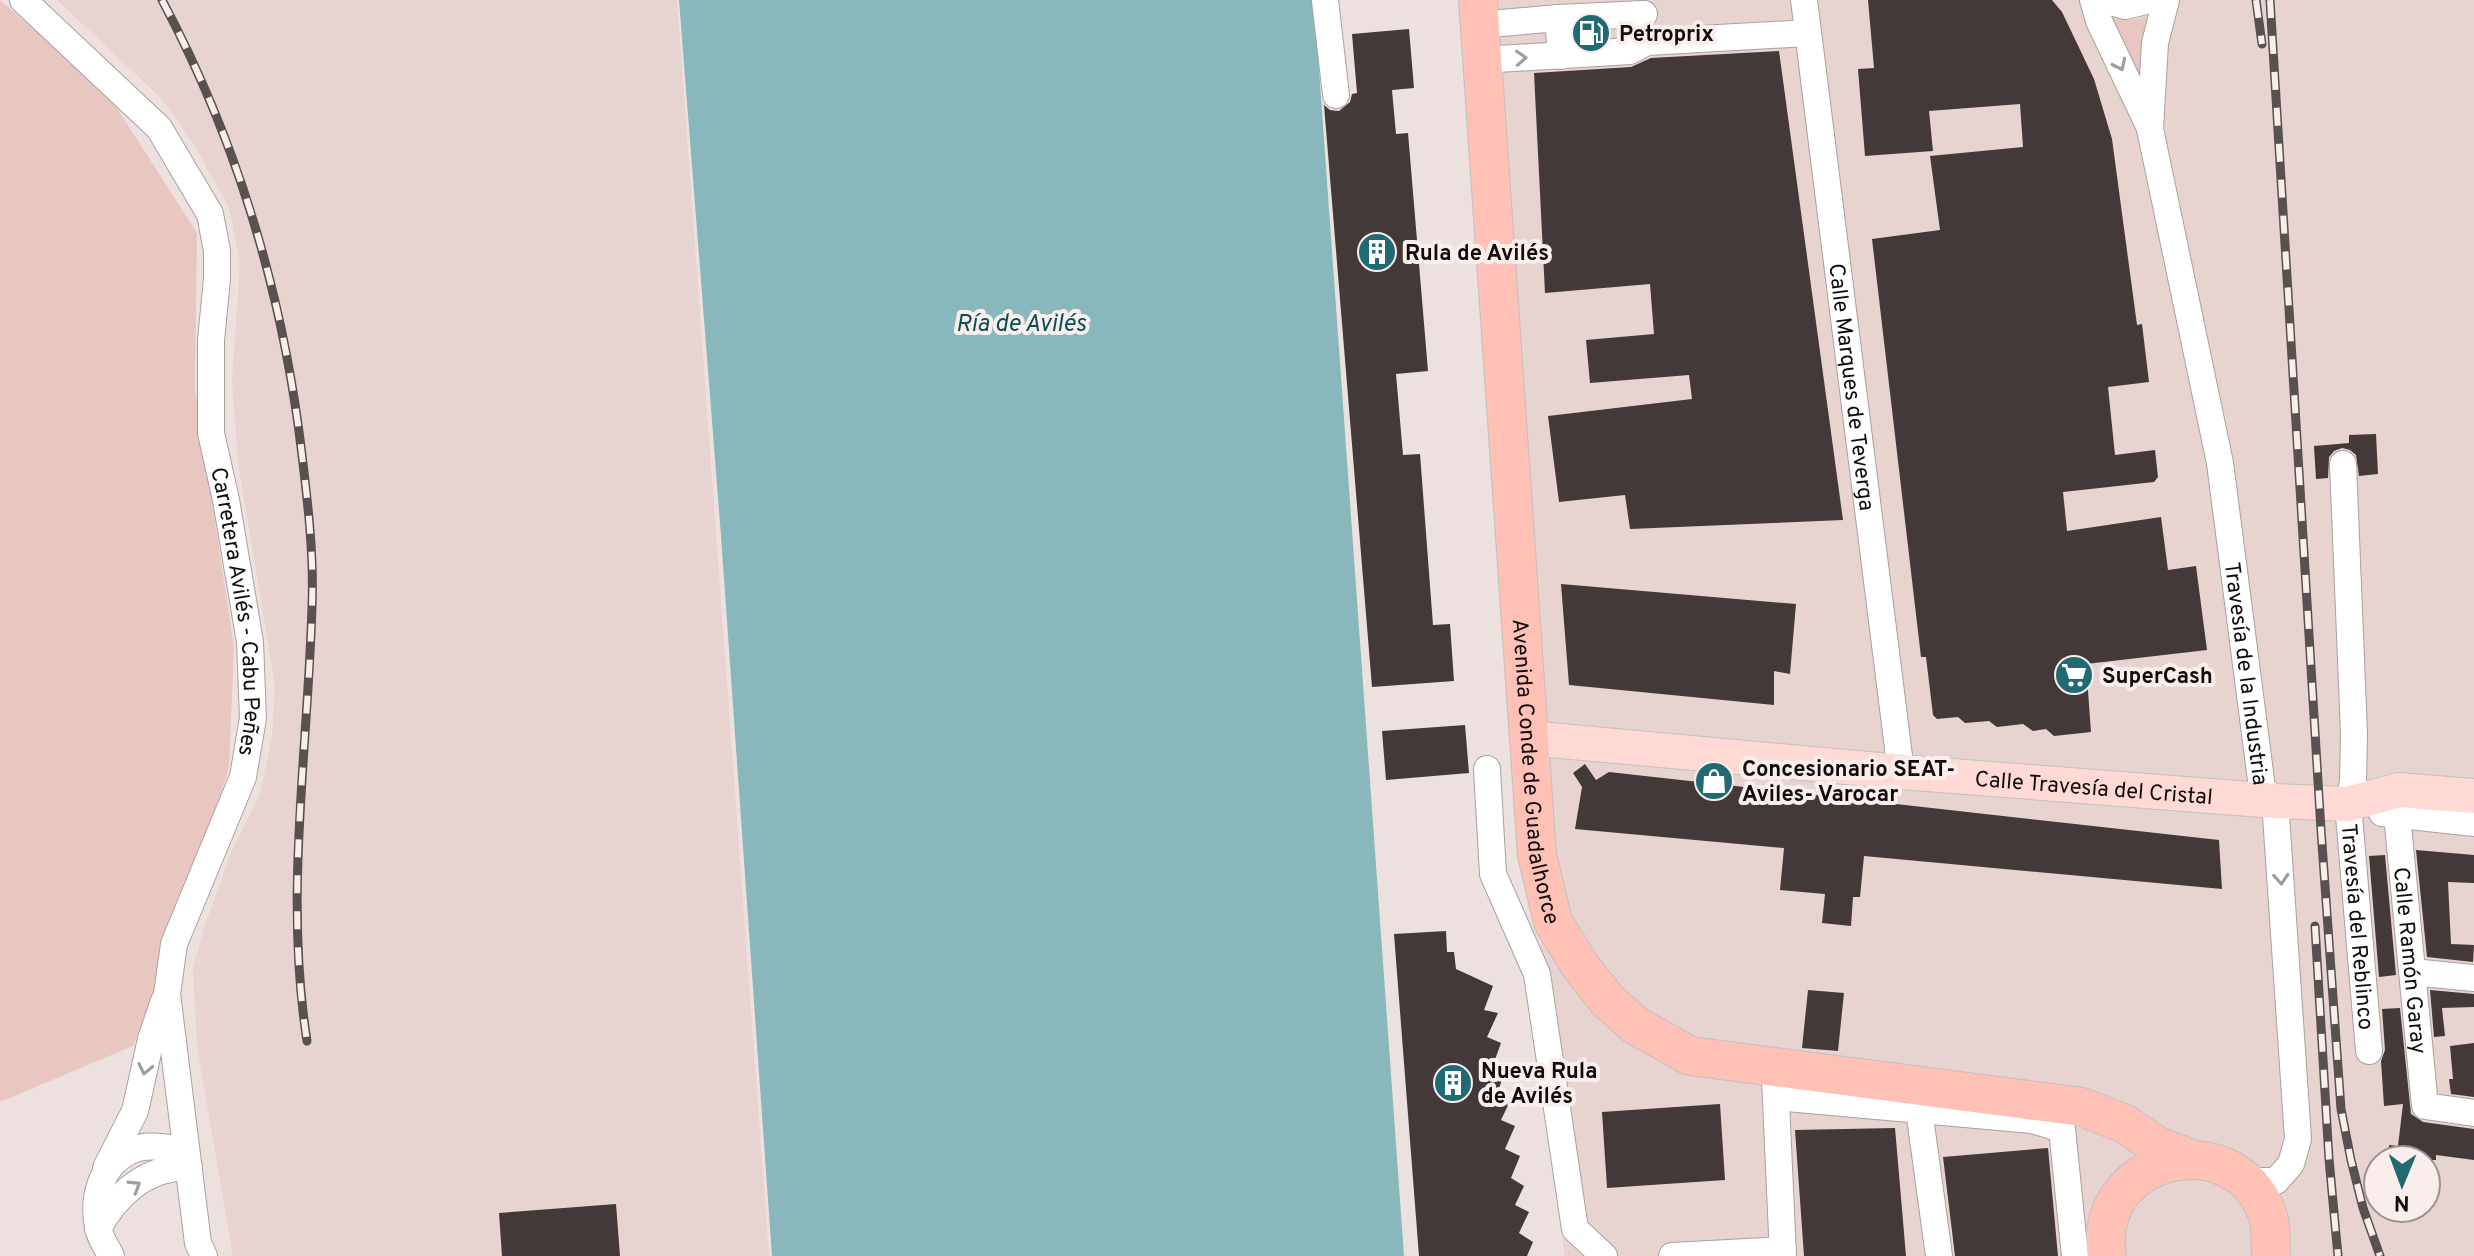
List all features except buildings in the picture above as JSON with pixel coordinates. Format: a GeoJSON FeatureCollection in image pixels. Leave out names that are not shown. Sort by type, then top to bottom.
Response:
{"type":"FeatureCollection","features":[{"type":"Feature","properties":{"kind":"highway","name":"Avenida Conde de Guadalhorce"},"geometry":{"type":"LineString","coordinates":[[1480,28],[1537,855],[1553,922],[1581,967],[1607,1000],[1635,1025],[1690,1056],[1775,1083],[2052,1101],[2109,1117],[2157,1146],[2195,1160]]}},
{"type":"Feature","properties":{"kind":"highway"},"geometry":{"type":"LineString","coordinates":[[2109,1117],[2118,1142],[2122,1169],[2120,1198]]}},
{"type":"Feature","properties":{"kind":"highway"},"geometry":{"type":"LineString","coordinates":[[2107,1256],[2105,1242],[2111,1213],[2127,1186],[2149,1169],[2178,1160],[2195,1160],[2228,1168],[2246,1181],[2258,1196],[2268,1216],[2271,1256]]}},
{"type":"Feature","properties":{"kind":"main road","name":"Calle Travesía del Cristal"},"geometry":{"type":"LineString","coordinates":[[1528,738],[1901,772],[2275,801],[2398,803],[2474,796]]}},
{"type":"Feature","properties":{"kind":"street","name":"Carretera Avilés - Cabu Peñes"},"geometry":{"type":"LineString","coordinates":[[23,0],[159,128],[210,214],[217,251],[211,340],[211,433],[250,642],[253,718],[243,777],[174,944],[167,994],[198,1243],[204,1256]]}},
{"type":"Feature","properties":{"kind":"street"},"geometry":{"type":"LineString","coordinates":[[1325,0],[1336,95]]}},
{"type":"Feature","properties":{"kind":"street","name":"Calle Marques de Teverga"},"geometry":{"type":"LineString","coordinates":[[1804,0],[1901,772]]}},
{"type":"Feature","properties":{"kind":"street","name":"Travesía de la Industria"},"geometry":{"type":"LineString","coordinates":[[2093,0],[2099,21],[2150,129],[2220,463],[2262,788],[2275,801],[2298,1139],[2291,1164],[2276,1181],[2246,1181]]}},
{"type":"Feature","properties":{"kind":"street"},"geometry":{"type":"LineString","coordinates":[[2103,0],[2125,6],[2150,0]]}},
{"type":"Feature","properties":{"kind":"street","name":"Travesía de la Industria"},"geometry":{"type":"LineString","coordinates":[[2150,129],[2155,43],[2166,0]]}},
{"type":"Feature","properties":{"kind":"street"},"geometry":{"type":"LineString","coordinates":[[1480,28],[1644,7],[1647,42]]}},
{"type":"Feature","properties":{"kind":"street"},"geometry":{"type":"LineString","coordinates":[[1558,18],[1561,56]]}},
{"type":"Feature","properties":{"kind":"street"},"geometry":{"type":"LineString","coordinates":[[1480,28],[1561,56],[1630,51],[1647,42],[1808,33]]}},
{"type":"Feature","properties":{"kind":"street","name":"Travesía del Reblinco"},"geometry":{"type":"LineString","coordinates":[[2343,464],[2354,733],[2353,782],[2348,804],[2369,1051]]}},
{"type":"Feature","properties":{"kind":"street"},"geometry":{"type":"LineString","coordinates":[[1487,769],[1493,874],[1537,974],[1575,1229],[1604,1256]]}},
{"type":"Feature","properties":{"kind":"street"},"geometry":{"type":"LineString","coordinates":[[2398,803],[2474,823]]}},
{"type":"Feature","properties":{"kind":"street","name":"Calle Ramón Garay"},"geometry":{"type":"LineString","coordinates":[[2398,803],[2425,1106],[2474,1113]]}},
{"type":"Feature","properties":{"kind":"street"},"geometry":{"type":"LineString","coordinates":[[2412,972],[2474,978]]}},
{"type":"Feature","properties":{"kind":"street"},"geometry":{"type":"LineString","coordinates":[[111,1256],[98,1229],[98,1196],[106,1168],[135,1111],[151,1039],[167,994]]}},
{"type":"Feature","properties":{"kind":"street"},"geometry":{"type":"LineString","coordinates":[[1672,1256],[1783,1253],[1775,1083]]}},
{"type":"Feature","properties":{"kind":"street","name":"Avenida Conde de Guadalhorce"},"geometry":{"type":"LineString","coordinates":[[1775,1083],[1919,1110],[2032,1120],[2062,1129],[2075,1256]]}},
{"type":"Feature","properties":{"kind":"street"},"geometry":{"type":"LineString","coordinates":[[1919,1110],[1939,1256]]}},
{"type":"Feature","properties":{"kind":"street"},"geometry":{"type":"LineString","coordinates":[[106,1168],[131,1150],[156,1147],[188,1158]]}},
{"type":"Feature","properties":{"kind":"street"},"geometry":{"type":"LineString","coordinates":[[98,1229],[120,1195],[188,1158]]}},
{"type":"Feature","properties":{"kind":"shaded area"},"geometry":{"type":"Polygon","coordinates":[[[0,0],[108,94],[197,233],[195,389],[234,647],[229,767],[184,919],[133,1046],[0,1102],[0,0]]]}},
{"type":"Feature","properties":{"kind":"shaded area"},"geometry":{"type":"Polygon","coordinates":[[[57,0],[677,0],[769,1256],[233,1256],[197,1047],[193,968],[231,852],[260,794],[272,737],[275,686],[238,462],[232,382],[240,262],[229,208],[195,146],[160,97],[57,0]]]}},
{"type":"Feature","properties":{"kind":"shaded area"},"geometry":{"type":"Polygon","coordinates":[[[1471,0],[2474,0],[2474,1256],[1564,1256],[1471,0]]]}},
{"type":"Feature","properties":{"kind":"shaded area"},"geometry":{"type":"Polygon","coordinates":[[[2151,15],[2141,52],[2145,92],[2109,18],[2134,20],[2151,15]]]}},
{"type":"Feature","properties":{"kind":"water","name":"Ría de Avilés"},"geometry":{"type":"Polygon","coordinates":[[[679,0],[1314,0],[1404,1256],[772,1256],[679,0]]]}},
{"type":"Feature","properties":{"kind":"railway"},"geometry":{"type":"LineString","coordinates":[[162,0],[189,54],[235,164],[269,278],[294,395],[310,530],[312,587],[297,878],[300,987],[307,1041]]}},
{"type":"Feature","properties":{"kind":"railway"},"geometry":{"type":"LineString","coordinates":[[2256,0],[2262,44]]}},
{"type":"Feature","properties":{"kind":"railway"},"geometry":{"type":"LineString","coordinates":[[2270,0],[2341,1109],[2363,1208],[2380,1256]]}},
{"type":"Feature","properties":{"kind":"railway"},"geometry":{"type":"LineString","coordinates":[[2315,926],[2338,1256]]}},
{"type":"Feature","properties":{"kind":"place","name":"Petroprix"},"geometry":{"type":"Point","coordinates":[1591,33]}},
{"type":"Feature","properties":{"kind":"place","name":"Rula de Avilés"},"geometry":{"type":"Point","coordinates":[1377,252]}},
{"type":"Feature","properties":{"kind":"place","name":"SuperCash"},"geometry":{"type":"Point","coordinates":[2074,675]}},
{"type":"Feature","properties":{"kind":"place","name":"Concesionario SEAT- Aviles- Varocar"},"geometry":{"type":"Point","coordinates":[1714,781]}},
{"type":"Feature","properties":{"kind":"place","name":"Nueva Rula de Avilés"},"geometry":{"type":"Point","coordinates":[1453,1083]}}]}
